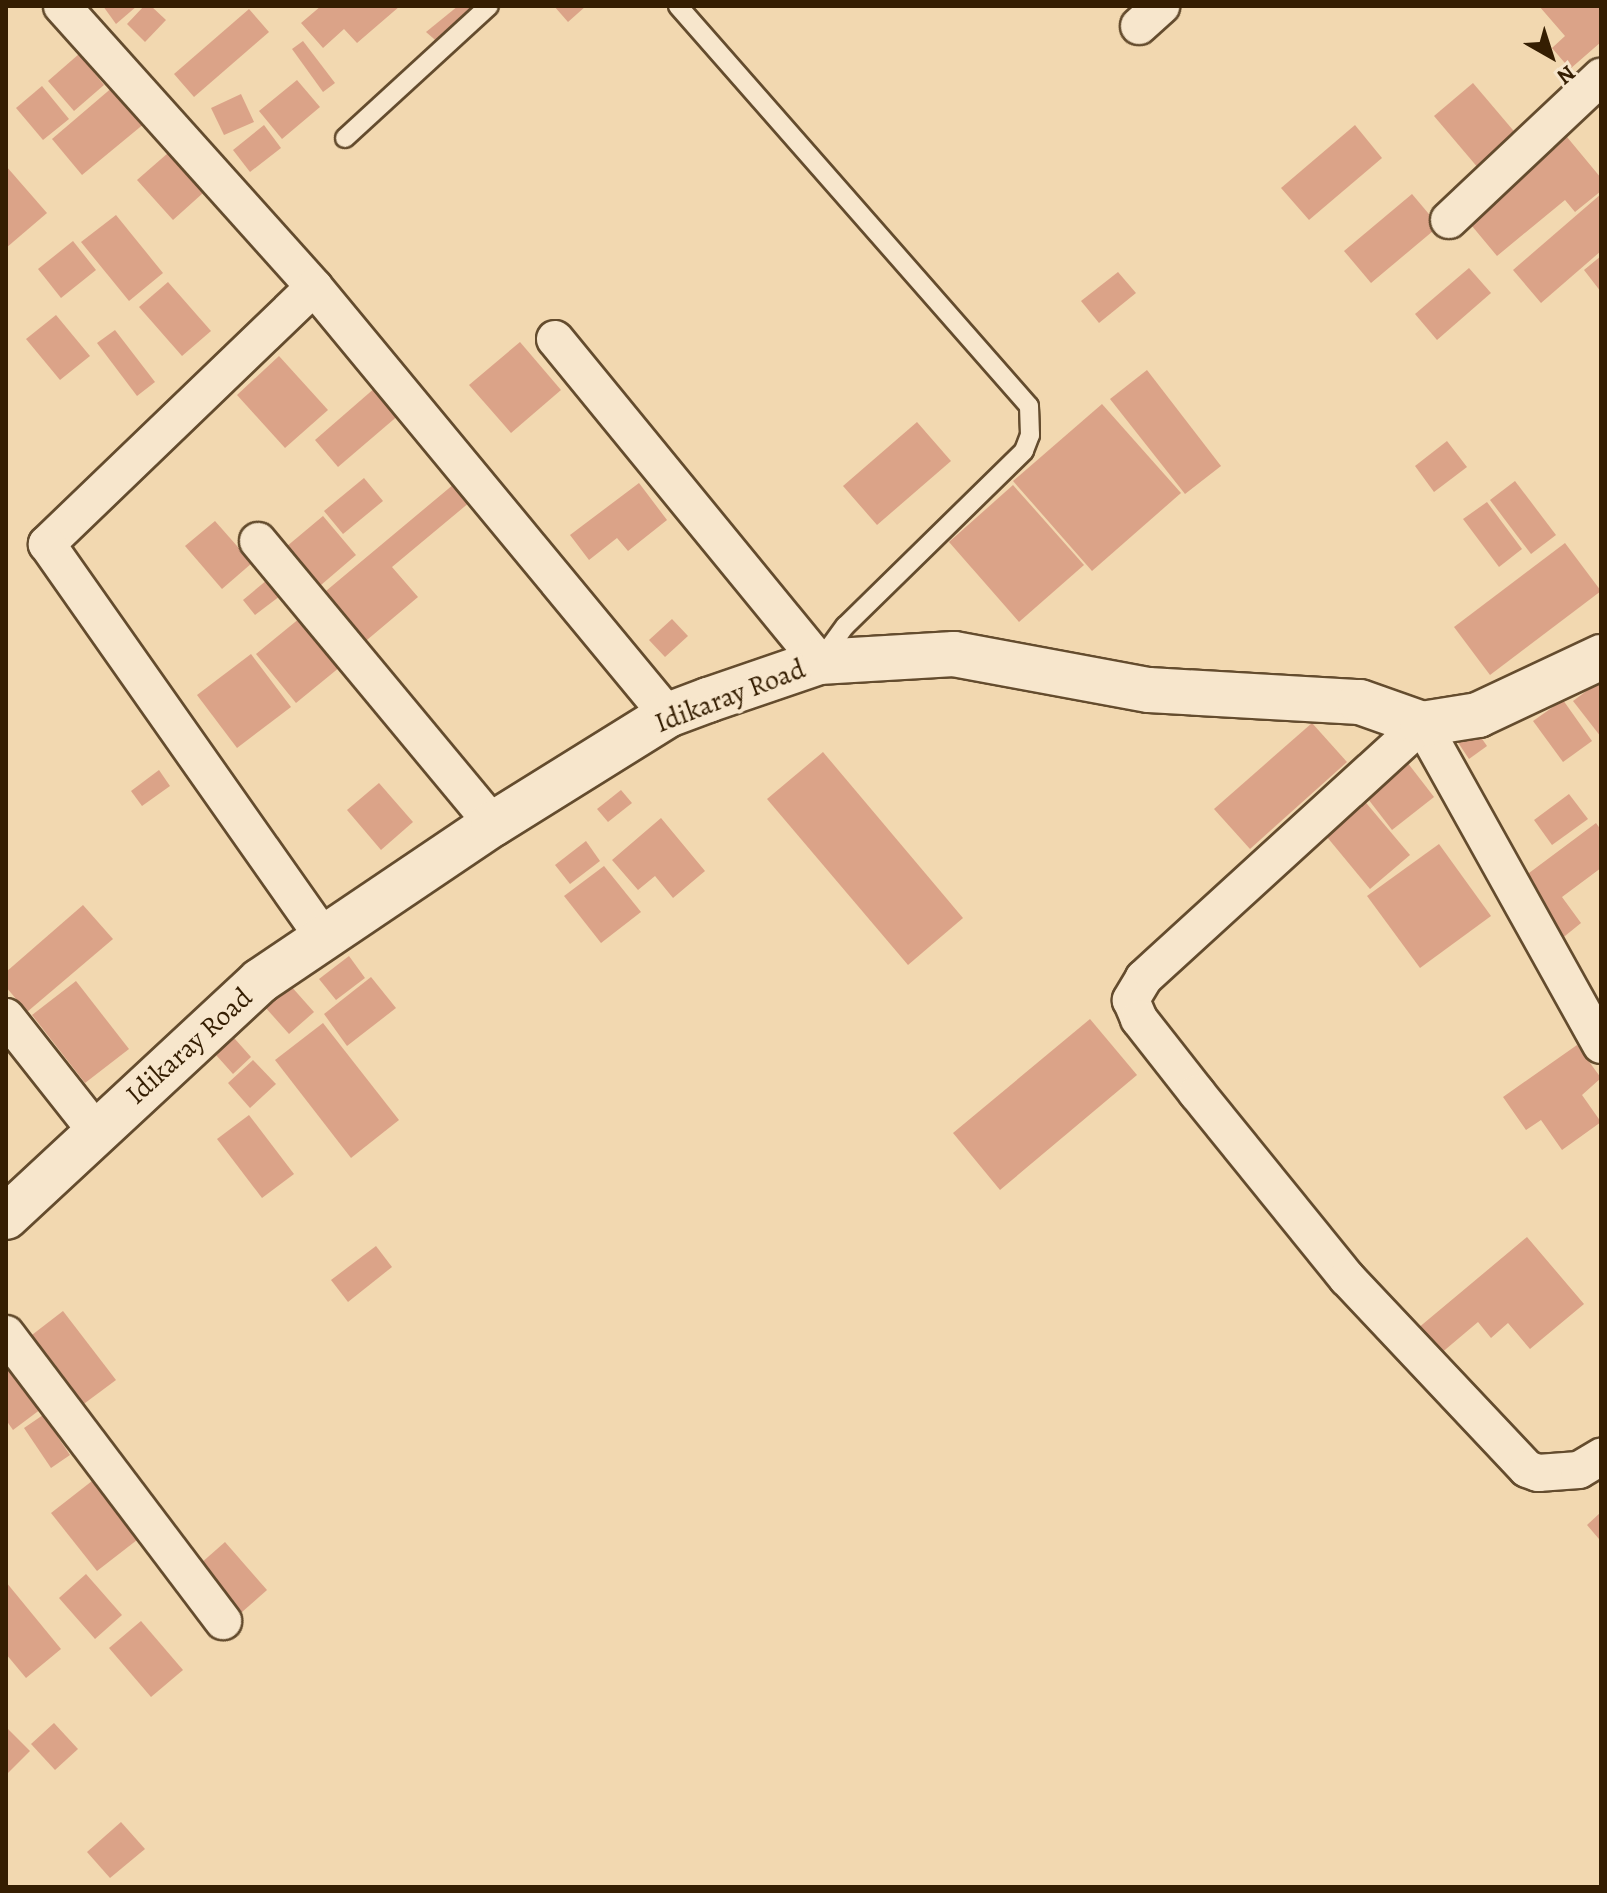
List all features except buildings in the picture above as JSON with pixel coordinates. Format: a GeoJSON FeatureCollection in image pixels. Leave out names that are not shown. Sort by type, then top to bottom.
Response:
{"type":"FeatureCollection","features":[{"type":"Feature","properties":{"kind":"street"},"geometry":{"type":"LineString","coordinates":[[62,6],[314,287],[668,715]]}},
{"type":"Feature","properties":{"kind":"street"},"geometry":{"type":"LineString","coordinates":[[1449,220],[1601,77]]}},
{"type":"Feature","properties":{"kind":"street"},"geometry":{"type":"LineString","coordinates":[[314,287],[47,544],[323,937]]}},
{"type":"Feature","properties":{"kind":"street"},"geometry":{"type":"LineString","coordinates":[[555,339],[819,662]]}},
{"type":"Feature","properties":{"kind":"street"},"geometry":{"type":"LineString","coordinates":[[258,541],[493,824]]}},
{"type":"Feature","properties":{"kind":"street","name":"Idikaray Road"},"geometry":{"type":"LineString","coordinates":[[6,1217],[260,981],[493,824],[668,715],[819,662],[954,654],[1149,690],[1360,702],[1422,724],[1478,715],[1601,657]]}},
{"type":"Feature","properties":{"kind":"street"},"geometry":{"type":"LineString","coordinates":[[1601,1045],[1422,724],[1144,978],[1131,1000],[1139,1019],[1187,1081],[1347,1278],[1527,1469],[1538,1473],[1579,1470],[1601,1457]]}},
{"type":"Feature","properties":{"kind":"street"},"geometry":{"type":"LineString","coordinates":[[6,1017],[96,1131]]}},
{"type":"Feature","properties":{"kind":"street"},"geometry":{"type":"LineString","coordinates":[[6,1334],[223,1621]]}},
{"type":"Feature","properties":{"kind":"lane"},"geometry":{"type":"LineString","coordinates":[[345,138],[489,6]]}},
{"type":"Feature","properties":{"kind":"lane"},"geometry":{"type":"LineString","coordinates":[[678,6],[1029,406],[1030,435],[1024,451],[845,626],[819,662]]}}]}
